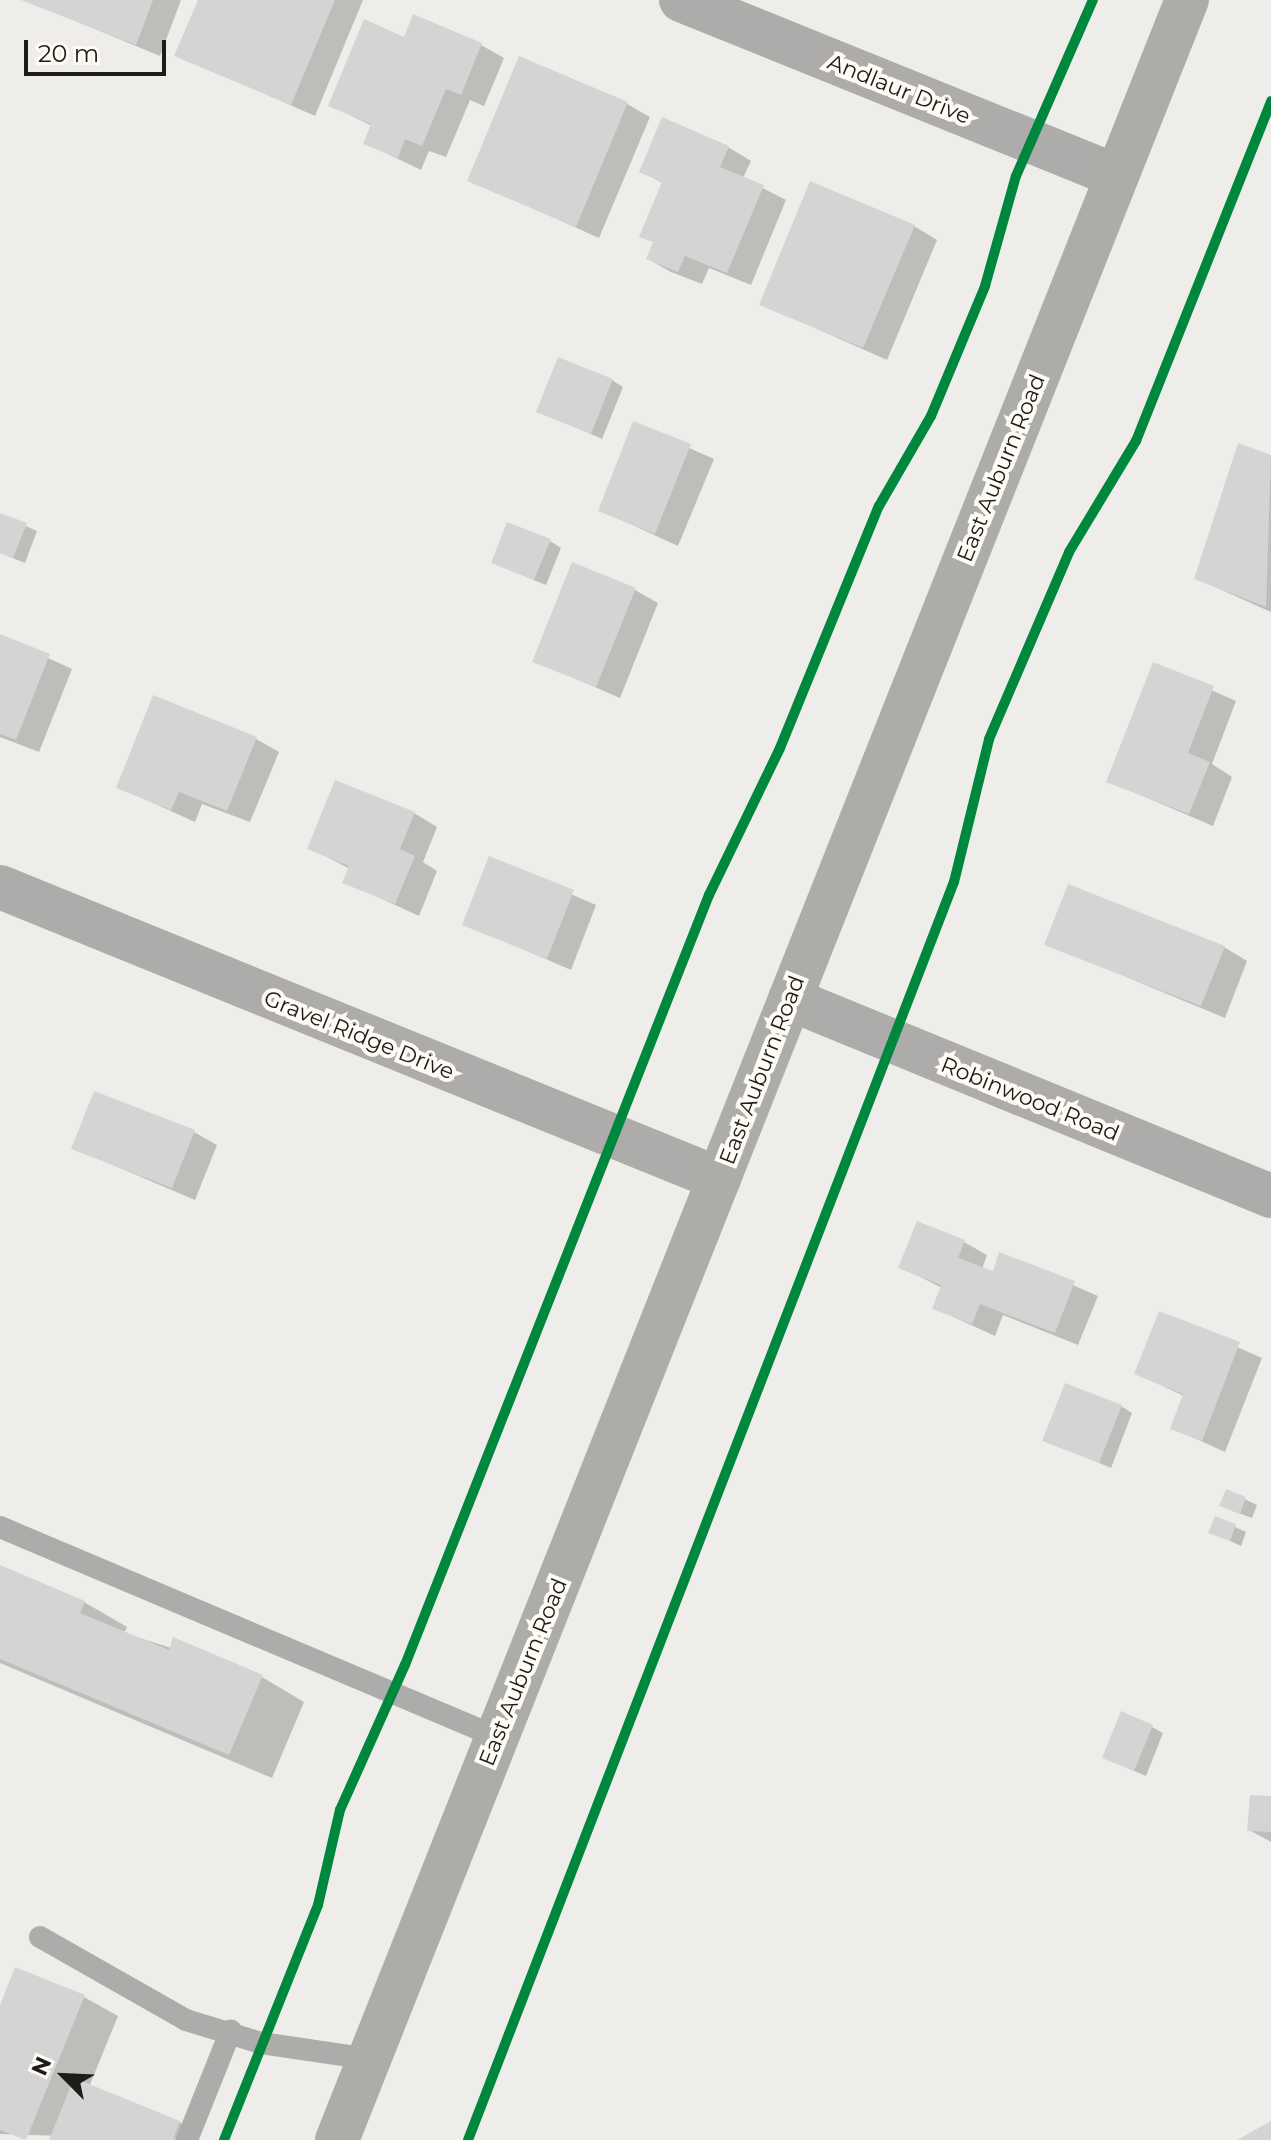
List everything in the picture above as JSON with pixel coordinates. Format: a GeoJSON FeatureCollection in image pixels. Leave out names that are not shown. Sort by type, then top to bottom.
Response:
{"type":"FeatureCollection","features":[{"type":"Feature","properties":{"kind":"main road","name":"East Auburn Road"},"geometry":{"type":"LineString","coordinates":[[337,2140],[1187,0]]}},
{"type":"Feature","properties":{"kind":"street","name":"Andlaur Drive"},"geometry":{"type":"LineString","coordinates":[[681,0],[1117,176]]}},
{"type":"Feature","properties":{"kind":"street","name":"Gravel Ridge Drive"},"geometry":{"type":"LineString","coordinates":[[0,887],[719,1179]]}},
{"type":"Feature","properties":{"kind":"street","name":"Robinwood Road"},"geometry":{"type":"LineString","coordinates":[[790,999],[1271,1196]]}},
{"type":"Feature","properties":{"kind":"lane"},"geometry":{"type":"LineString","coordinates":[[0,1527],[497,1737]]}},
{"type":"Feature","properties":{"kind":"lane"},"geometry":{"type":"LineString","coordinates":[[40,1937],[186,2020],[231,2030],[261,2043],[369,2059]]}},
{"type":"Feature","properties":{"kind":"lane"},"geometry":{"type":"LineString","coordinates":[[187,2140],[231,2030]]}},
{"type":"Feature","properties":{"kind":"building"},"geometry":{"type":"Polygon","coordinates":[[[21,0],[153,0],[136,45],[21,0]]]}},
{"type":"Feature","properties":{"kind":"building"},"geometry":{"type":"Polygon","coordinates":[[[198,0],[335,0],[291,105],[174,56],[198,0]]]}},
{"type":"Feature","properties":{"kind":"building"},"geometry":{"type":"Polygon","coordinates":[[[413,14],[482,43],[461,95],[446,89],[422,146],[405,139],[398,158],[363,144],[371,124],[328,106],[364,19],[404,37],[413,14]]]}},
{"type":"Feature","properties":{"kind":"building"},"geometry":{"type":"Polygon","coordinates":[[[519,56],[628,102],[576,227],[467,181],[519,56]]]}},
{"type":"Feature","properties":{"kind":"building"},"geometry":{"type":"Polygon","coordinates":[[[662,117],[729,146],[720,167],[764,185],[727,273],[685,256],[678,272],[646,259],[653,242],[639,237],[662,182],[639,172],[662,117]]]}},
{"type":"Feature","properties":{"kind":"building"},"geometry":{"type":"Polygon","coordinates":[[[810,181],[915,225],[863,348],[759,305],[810,181]]]}},
{"type":"Feature","properties":{"kind":"building"},"geometry":{"type":"Polygon","coordinates":[[[558,357],[613,379],[591,434],[536,412],[558,357]]]}},
{"type":"Feature","properties":{"kind":"building"},"geometry":{"type":"Polygon","coordinates":[[[633,421],[691,444],[655,534],[598,511],[633,421]]]}},
{"type":"Feature","properties":{"kind":"building"},"geometry":{"type":"Polygon","coordinates":[[[1238,443],[1271,455],[1266,607],[1194,579],[1238,443]]]}},
{"type":"Feature","properties":{"kind":"building"},"geometry":{"type":"Polygon","coordinates":[[[0,513],[27,523],[13,558],[0,553],[0,513]]]}},
{"type":"Feature","properties":{"kind":"building"},"geometry":{"type":"Polygon","coordinates":[[[507,522],[551,539],[534,580],[491,563],[507,522]]]}},
{"type":"Feature","properties":{"kind":"building"},"geometry":{"type":"Polygon","coordinates":[[[572,562],[636,588],[596,687],[532,662],[572,562]]]}},
{"type":"Feature","properties":{"kind":"building"},"geometry":{"type":"Polygon","coordinates":[[[0,634],[50,654],[16,740],[0,734],[0,634]]]}},
{"type":"Feature","properties":{"kind":"building"},"geometry":{"type":"Polygon","coordinates":[[[1153,662],[1214,686],[1188,753],[1210,762],[1189,814],[1106,782],[1153,662]]]}},
{"type":"Feature","properties":{"kind":"building"},"geometry":{"type":"Polygon","coordinates":[[[153,695],[257,737],[227,811],[179,792],[171,810],[116,788],[153,695]]]}},
{"type":"Feature","properties":{"kind":"building"},"geometry":{"type":"Polygon","coordinates":[[[335,780],[415,812],[400,849],[415,856],[395,904],[342,883],[349,866],[307,849],[335,780]]]}},
{"type":"Feature","properties":{"kind":"building"},"geometry":{"type":"Polygon","coordinates":[[[489,856],[574,890],[547,959],[462,925],[489,856]]]}},
{"type":"Feature","properties":{"kind":"building"},"geometry":{"type":"Polygon","coordinates":[[[1068,884],[1225,946],[1201,1006],[1044,945],[1068,884]]]}},
{"type":"Feature","properties":{"kind":"building"},"geometry":{"type":"Polygon","coordinates":[[[94,1091],[195,1130],[172,1188],[71,1149],[94,1091]]]}},
{"type":"Feature","properties":{"kind":"building"},"geometry":{"type":"Polygon","coordinates":[[[917,1221],[965,1240],[958,1258],[993,1271],[999,1252],[1075,1281],[1055,1333],[980,1304],[972,1324],[932,1309],[941,1285],[898,1268],[917,1221]]]}},
{"type":"Feature","properties":{"kind":"building"},"geometry":{"type":"Polygon","coordinates":[[[1159,1311],[1240,1342],[1202,1441],[1170,1429],[1183,1394],[1134,1374],[1159,1311]]]}},
{"type":"Feature","properties":{"kind":"building"},"geometry":{"type":"Polygon","coordinates":[[[1065,1383],[1122,1405],[1099,1463],[1042,1441],[1065,1383]]]}},
{"type":"Feature","properties":{"kind":"building"},"geometry":{"type":"Polygon","coordinates":[[[1226,1489],[1246,1497],[1240,1514],[1219,1506],[1226,1489]]]}},
{"type":"Feature","properties":{"kind":"building"},"geometry":{"type":"Polygon","coordinates":[[[1215,1516],[1236,1524],[1230,1541],[1208,1533],[1215,1516]]]}},
{"type":"Feature","properties":{"kind":"building"},"geometry":{"type":"Polygon","coordinates":[[[0,1565],[85,1601],[80,1613],[169,1650],[173,1637],[263,1675],[229,1755],[0,1659],[0,1565]]]}},
{"type":"Feature","properties":{"kind":"building"},"geometry":{"type":"Polygon","coordinates":[[[1121,1711],[1153,1725],[1134,1771],[1102,1758],[1121,1711]]]}},
{"type":"Feature","properties":{"kind":"building"},"geometry":{"type":"Polygon","coordinates":[[[1250,1795],[1271,1796],[1271,1832],[1247,1831],[1250,1795]]]}},
{"type":"Feature","properties":{"kind":"building"},"geometry":{"type":"Polygon","coordinates":[[[15,1967],[85,1995],[26,2140],[0,2130],[0,2005],[15,1967]]]}},
{"type":"Feature","properties":{"kind":"building"},"geometry":{"type":"Polygon","coordinates":[[[74,2078],[180,2121],[173,2140],[49,2140],[74,2078]]]}},
{"type":"Feature","properties":{"kind":"building"},"geometry":{"type":"Polygon","coordinates":[[[1271,2121],[1271,2140],[1237,2140],[1271,2121]]]}},
{"type":"Feature","properties":{"kind":"cycle path"},"geometry":{"type":"LineString","coordinates":[[224,2140],[318,1905],[340,1810],[405,1665],[709,895],[780,748],[879,506],[931,416],[985,286],[1016,176],[1093,0]]}},
{"type":"Feature","properties":{"kind":"cycle path"},"geometry":{"type":"LineString","coordinates":[[468,2140],[954,882],[989,739],[1069,552],[1136,441],[1271,101]]}}]}
